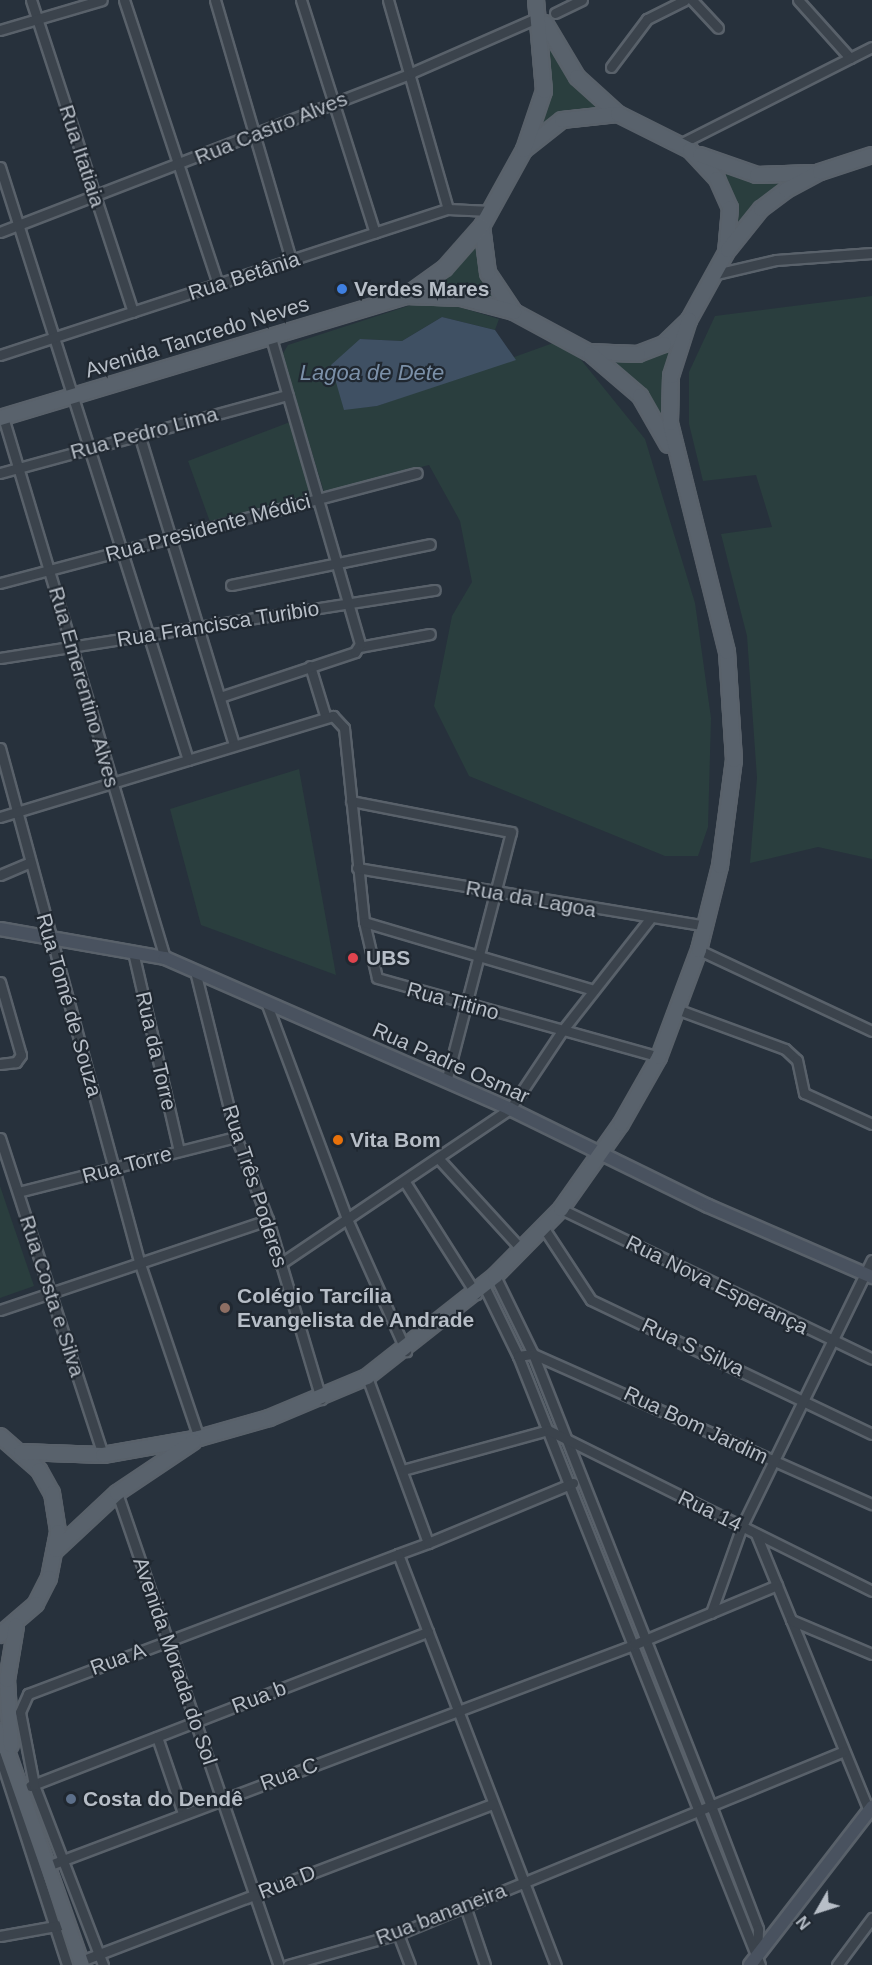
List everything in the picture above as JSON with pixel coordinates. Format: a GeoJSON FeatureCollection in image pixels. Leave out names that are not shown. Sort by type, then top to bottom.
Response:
{"type":"FeatureCollection","features":[{"type":"Feature","properties":{"kind":"main road"},"geometry":{"type":"LineString","coordinates":[[537,7],[562,58],[618,114],[685,147],[757,175],[820,172]]}},
{"type":"Feature","properties":{"kind":"main road"},"geometry":{"type":"LineString","coordinates":[[406,297],[445,268],[482,226],[524,150],[544,91],[537,7]]}},
{"type":"Feature","properties":{"kind":"main road"},"geometry":{"type":"LineString","coordinates":[[524,150],[562,120],[618,114]]}},
{"type":"Feature","properties":{"kind":"main road"},"geometry":{"type":"LineString","coordinates":[[685,147],[727,199],[726,253]]}},
{"type":"Feature","properties":{"kind":"main road"},"geometry":{"type":"LineString","coordinates":[[21,1452],[103,1455],[199,1438],[321,1399],[367,1377],[406,1351],[495,1276],[561,1209],[601,1154],[659,1057],[679,1010],[706,926],[734,760],[731,686],[718,613],[679,472],[669,390],[689,320],[726,253],[761,209],[820,172],[872,155]]}},
{"type":"Feature","properties":{"kind":"main road"},"geometry":{"type":"LineString","coordinates":[[482,226],[488,273],[514,312]]}},
{"type":"Feature","properties":{"kind":"main road"},"geometry":{"type":"LineString","coordinates":[[406,297],[461,298],[514,312],[588,352],[640,396],[679,472]]}},
{"type":"Feature","properties":{"kind":"main road","name":"Avenida Tancredo Neves"},"geometry":{"type":"LineString","coordinates":[[1,417],[406,297]]}},
{"type":"Feature","properties":{"kind":"main road"},"geometry":{"type":"LineString","coordinates":[[588,352],[649,352],[689,320]]}},
{"type":"Feature","properties":{"kind":"main road"},"geometry":{"type":"LineString","coordinates":[[0,1436],[21,1452],[52,1493],[58,1517],[56,1550],[36,1604],[16,1626],[0,1635]]}},
{"type":"Feature","properties":{"kind":"main road"},"geometry":{"type":"LineString","coordinates":[[56,1550],[117,1493],[199,1438]]}},
{"type":"Feature","properties":{"kind":"main road"},"geometry":{"type":"LineString","coordinates":[[6,1755],[7,1680],[16,1626]]}},
{"type":"Feature","properties":{"kind":"main road"},"geometry":{"type":"LineString","coordinates":[[0,1731],[6,1755],[29,1787],[50,1864],[82,1963]]}},
{"type":"Feature","properties":{"kind":"street","name":"Rua Itatiaia"},"geometry":{"type":"LineString","coordinates":[[31,0],[133,312]]}},
{"type":"Feature","properties":{"kind":"street"},"geometry":{"type":"LineString","coordinates":[[0,30],[102,0]]}},
{"type":"Feature","properties":{"kind":"street"},"geometry":{"type":"LineString","coordinates":[[124,0],[218,284]]}},
{"type":"Feature","properties":{"kind":"street"},"geometry":{"type":"LineString","coordinates":[[215,0],[291,260]]}},
{"type":"Feature","properties":{"kind":"street"},"geometry":{"type":"LineString","coordinates":[[301,0],[375,233]]}},
{"type":"Feature","properties":{"kind":"street"},"geometry":{"type":"LineString","coordinates":[[388,0],[411,73],[448,209]]}},
{"type":"Feature","properties":{"kind":"street"},"geometry":{"type":"LineString","coordinates":[[555,13],[582,0]]}},
{"type":"Feature","properties":{"kind":"street"},"geometry":{"type":"LineString","coordinates":[[611,67],[647,19],[685,0]]}},
{"type":"Feature","properties":{"kind":"street"},"geometry":{"type":"LineString","coordinates":[[692,0],[718,28]]}},
{"type":"Feature","properties":{"kind":"street"},"geometry":{"type":"LineString","coordinates":[[798,0],[850,58]]}},
{"type":"Feature","properties":{"kind":"street","name":"Rua Castro Alves"},"geometry":{"type":"LineString","coordinates":[[0,232],[96,198],[411,73],[537,7]]}},
{"type":"Feature","properties":{"kind":"street"},"geometry":{"type":"LineString","coordinates":[[685,147],[872,47]]}},
{"type":"Feature","properties":{"kind":"street"},"geometry":{"type":"LineString","coordinates":[[0,167],[52,338],[188,760]]}},
{"type":"Feature","properties":{"kind":"street","name":"Rua Betânia"},"geometry":{"type":"LineString","coordinates":[[0,355],[448,209],[490,211]]}},
{"type":"Feature","properties":{"kind":"street"},"geometry":{"type":"LineString","coordinates":[[716,274],[776,260],[872,254]]}},
{"type":"Feature","properties":{"kind":"street"},"geometry":{"type":"LineString","coordinates":[[271,337],[348,603],[357,650]]}},
{"type":"Feature","properties":{"kind":"street","name":"Rua Pedro Lima"},"geometry":{"type":"LineString","coordinates":[[0,473],[288,395]]}},
{"type":"Feature","properties":{"kind":"street","name":"Rua Emerentino Alves"},"geometry":{"type":"LineString","coordinates":[[1,417],[50,569],[165,958]]}},
{"type":"Feature","properties":{"kind":"street"},"geometry":{"type":"LineString","coordinates":[[139,434],[234,745]]}},
{"type":"Feature","properties":{"kind":"street","name":"Rua Presidente Médici"},"geometry":{"type":"LineString","coordinates":[[0,583],[417,473]]}},
{"type":"Feature","properties":{"kind":"street"},"geometry":{"type":"LineString","coordinates":[[231,585],[430,544]]}},
{"type":"Feature","properties":{"kind":"street","name":"Rua Francisca Turibio"},"geometry":{"type":"LineString","coordinates":[[0,658],[435,590]]}},
{"type":"Feature","properties":{"kind":"street"},"geometry":{"type":"LineString","coordinates":[[220,698],[357,650],[430,634]]}},
{"type":"Feature","properties":{"kind":"street"},"geometry":{"type":"LineString","coordinates":[[0,817],[112,785],[325,715],[310,666]]}},
{"type":"Feature","properties":{"kind":"street","name":"Rua Titino"},"geometry":{"type":"LineString","coordinates":[[325,715],[344,728],[364,922],[380,980],[659,1057]]}},
{"type":"Feature","properties":{"kind":"street","name":"Rua Tomé de Souza"},"geometry":{"type":"LineString","coordinates":[[1,753],[49,936],[116,1169],[139,1261],[199,1438]]}},
{"type":"Feature","properties":{"kind":"street"},"geometry":{"type":"LineString","coordinates":[[351,801],[506,828],[512,837],[481,959],[446,1081]]}},
{"type":"Feature","properties":{"kind":"street"},"geometry":{"type":"LineString","coordinates":[[0,875],[30,862]]}},
{"type":"Feature","properties":{"kind":"street","name":"Rua da Lagoa"},"geometry":{"type":"LineString","coordinates":[[357,868],[649,920],[706,926]]}},
{"type":"Feature","properties":{"kind":"street"},"geometry":{"type":"LineString","coordinates":[[280,1264],[405,1182],[510,1109],[562,1031],[649,920]]}},
{"type":"Feature","properties":{"kind":"street"},"geometry":{"type":"LineString","coordinates":[[364,922],[481,959],[593,990]]}},
{"type":"Feature","properties":{"kind":"street","name":"Rua Padre Osmar"},"geometry":{"type":"LineString","coordinates":[[0,929],[165,958],[510,1109],[601,1154],[868,1276]]}},
{"type":"Feature","properties":{"kind":"street"},"geometry":{"type":"LineString","coordinates":[[699,950],[872,1031]]}},
{"type":"Feature","properties":{"kind":"street","name":"Rua da Torre"},"geometry":{"type":"LineString","coordinates":[[133,952],[179,1151]]}},
{"type":"Feature","properties":{"kind":"street","name":"Rua Três Poderes"},"geometry":{"type":"LineString","coordinates":[[195,971],[236,1137],[268,1220],[321,1399]]}},
{"type":"Feature","properties":{"kind":"street"},"geometry":{"type":"LineString","coordinates":[[0,982],[21,1055],[16,1062],[0,1064]]}},
{"type":"Feature","properties":{"kind":"street"},"geometry":{"type":"LineString","coordinates":[[266,1002],[347,1219],[406,1351]]}},
{"type":"Feature","properties":{"kind":"street"},"geometry":{"type":"LineString","coordinates":[[679,1010],[785,1049],[797,1060],[804,1093],[872,1124]]}},
{"type":"Feature","properties":{"kind":"street","name":"Rua Torre"},"geometry":{"type":"LineString","coordinates":[[18,1192],[236,1137]]}},
{"type":"Feature","properties":{"kind":"street","name":"Rua Costa e Silva"},"geometry":{"type":"LineString","coordinates":[[0,1138],[103,1455]]}},
{"type":"Feature","properties":{"kind":"street"},"geometry":{"type":"LineString","coordinates":[[438,1158],[521,1249]]}},
{"type":"Feature","properties":{"kind":"street"},"geometry":{"type":"LineString","coordinates":[[405,1182],[480,1290],[518,1356],[756,1962]]}},
{"type":"Feature","properties":{"kind":"street","name":"Rua Nova Esperança"},"geometry":{"type":"LineString","coordinates":[[561,1209],[872,1359]]}},
{"type":"Feature","properties":{"kind":"street"},"geometry":{"type":"LineString","coordinates":[[0,1310],[139,1261],[268,1220]]}},
{"type":"Feature","properties":{"kind":"street","name":"Rua S Silva"},"geometry":{"type":"LineString","coordinates":[[543,1227],[591,1300],[872,1434]]}},
{"type":"Feature","properties":{"kind":"street"},"geometry":{"type":"LineString","coordinates":[[711,1613],[742,1526],[832,1341],[868,1276],[872,1260]]}},
{"type":"Feature","properties":{"kind":"street"},"geometry":{"type":"LineString","coordinates":[[495,1276],[533,1354],[758,1929],[756,1962]]}},
{"type":"Feature","properties":{"kind":"street"},"geometry":{"type":"LineString","coordinates":[[518,1356],[533,1354]]}},
{"type":"Feature","properties":{"kind":"street","name":"Rua Bom Jardim"},"geometry":{"type":"LineString","coordinates":[[533,1354],[872,1504]]}},
{"type":"Feature","properties":{"kind":"street"},"geometry":{"type":"LineString","coordinates":[[367,1377],[428,1543]]}},
{"type":"Feature","properties":{"kind":"street"},"geometry":{"type":"LineString","coordinates":[[403,1470],[548,1430]]}},
{"type":"Feature","properties":{"kind":"street","name":"Rua 14"},"geometry":{"type":"LineString","coordinates":[[548,1430],[872,1591]]}},
{"type":"Feature","properties":{"kind":"street","name":"Rua A"},"geometry":{"type":"LineString","coordinates":[[103,1965],[66,1858],[29,1787],[20,1712],[28,1694],[428,1543],[581,1480]]}},
{"type":"Feature","properties":{"kind":"street","name":"Avenida Morada do Sol"},"geometry":{"type":"LineString","coordinates":[[117,1493],[279,1965]]}},
{"type":"Feature","properties":{"kind":"street"},"geometry":{"type":"LineString","coordinates":[[756,1534],[870,1809],[756,1962]]}},
{"type":"Feature","properties":{"kind":"street"},"geometry":{"type":"LineString","coordinates":[[398,1554],[460,1709],[556,1965]]}},
{"type":"Feature","properties":{"kind":"street","name":"Rua C"},"geometry":{"type":"LineString","coordinates":[[50,1864],[633,1645],[777,1585]]}},
{"type":"Feature","properties":{"kind":"street"},"geometry":{"type":"LineString","coordinates":[[791,1620],[872,1654]]}},
{"type":"Feature","properties":{"kind":"street","name":"Rua b"},"geometry":{"type":"LineString","coordinates":[[29,1787],[428,1632]]}},
{"type":"Feature","properties":{"kind":"street"},"geometry":{"type":"LineString","coordinates":[[157,1737],[183,1813]]}},
{"type":"Feature","properties":{"kind":"street","name":"Rua bananeira"},"geometry":{"type":"LineString","coordinates":[[288,1965],[398,1934],[710,1803],[844,1750]]}},
{"type":"Feature","properties":{"kind":"street"},"geometry":{"type":"LineString","coordinates":[[6,1755],[67,1965]]}},
{"type":"Feature","properties":{"kind":"street","name":"Rua D"},"geometry":{"type":"LineString","coordinates":[[82,1963],[99,1954],[494,1804]]}},
{"type":"Feature","properties":{"kind":"street"},"geometry":{"type":"LineString","coordinates":[[465,1906],[485,1965]]}},
{"type":"Feature","properties":{"kind":"street"},"geometry":{"type":"LineString","coordinates":[[837,1965],[872,1918]]}},
{"type":"Feature","properties":{"kind":"street"},"geometry":{"type":"LineString","coordinates":[[0,1936],[70,1923]]}},
{"type":"Feature","properties":{"kind":"street"},"geometry":{"type":"LineString","coordinates":[[398,1934],[410,1965]]}},
{"type":"Feature","properties":{"kind":"green space"},"geometry":{"type":"Polygon","coordinates":[[[548,40],[568,74],[604,109],[576,110],[539,128],[550,81],[548,40]]]}},
{"type":"Feature","properties":{"kind":"green space"},"geometry":{"type":"Polygon","coordinates":[[[714,167],[749,178],[798,178],[733,233],[714,167]]]}},
{"type":"Feature","properties":{"kind":"green space"},"geometry":{"type":"Polygon","coordinates":[[[477,240],[483,275],[501,303],[423,291],[477,240]]]}},
{"type":"Feature","properties":{"kind":"green space"},"geometry":{"type":"Polygon","coordinates":[[[872,296],[872,859],[818,847],[750,863],[757,778],[747,636],[721,534],[772,527],[756,475],[703,481],[689,424],[689,372],[715,316],[872,296]]]}},
{"type":"Feature","properties":{"kind":"green space"},"geometry":{"type":"Polygon","coordinates":[[[411,305],[456,306],[499,319],[495,330],[442,317],[402,341],[360,339],[344,409],[377,406],[556,342],[578,356],[645,439],[695,603],[711,718],[708,827],[698,856],[665,856],[469,776],[434,706],[452,616],[472,582],[460,521],[429,465],[324,492],[282,355],[288,345],[411,305]]]}},
{"type":"Feature","properties":{"kind":"green space"},"geometry":{"type":"Polygon","coordinates":[[[675,339],[664,382],[668,432],[647,396],[608,360],[639,359],[675,339]]]}},
{"type":"Feature","properties":{"kind":"green space"},"geometry":{"type":"Polygon","coordinates":[[[290,422],[313,495],[210,522],[188,461],[290,422]]]}},
{"type":"Feature","properties":{"kind":"green space"},"geometry":{"type":"Polygon","coordinates":[[[299,769],[336,975],[201,925],[170,809],[299,769]]]}},
{"type":"Feature","properties":{"kind":"green space"},"geometry":{"type":"Polygon","coordinates":[[[0,1186],[34,1286],[0,1298],[0,1186]]]}},
{"type":"Feature","properties":{"kind":"water","name":"Lagoa de Dete"},"geometry":{"type":"Polygon","coordinates":[[[442,317],[495,330],[516,360],[377,406],[344,410],[331,365],[360,339],[402,341],[442,317]]]}},
{"type":"Feature","properties":{"kind":"place","name":"Verdes Mares"},"geometry":{"type":"Point","coordinates":[342,289]}},
{"type":"Feature","properties":{"kind":"place","name":"UBS"},"geometry":{"type":"Point","coordinates":[353,958]}},
{"type":"Feature","properties":{"kind":"place","name":"Vita Bom"},"geometry":{"type":"Point","coordinates":[338,1140]}},
{"type":"Feature","properties":{"kind":"place","name":"Colégio Tarcília Evangelista de Andrade"},"geometry":{"type":"Point","coordinates":[225,1308]}},
{"type":"Feature","properties":{"kind":"place","name":"Costa do Dendê"},"geometry":{"type":"Point","coordinates":[71,1799]}}]}
